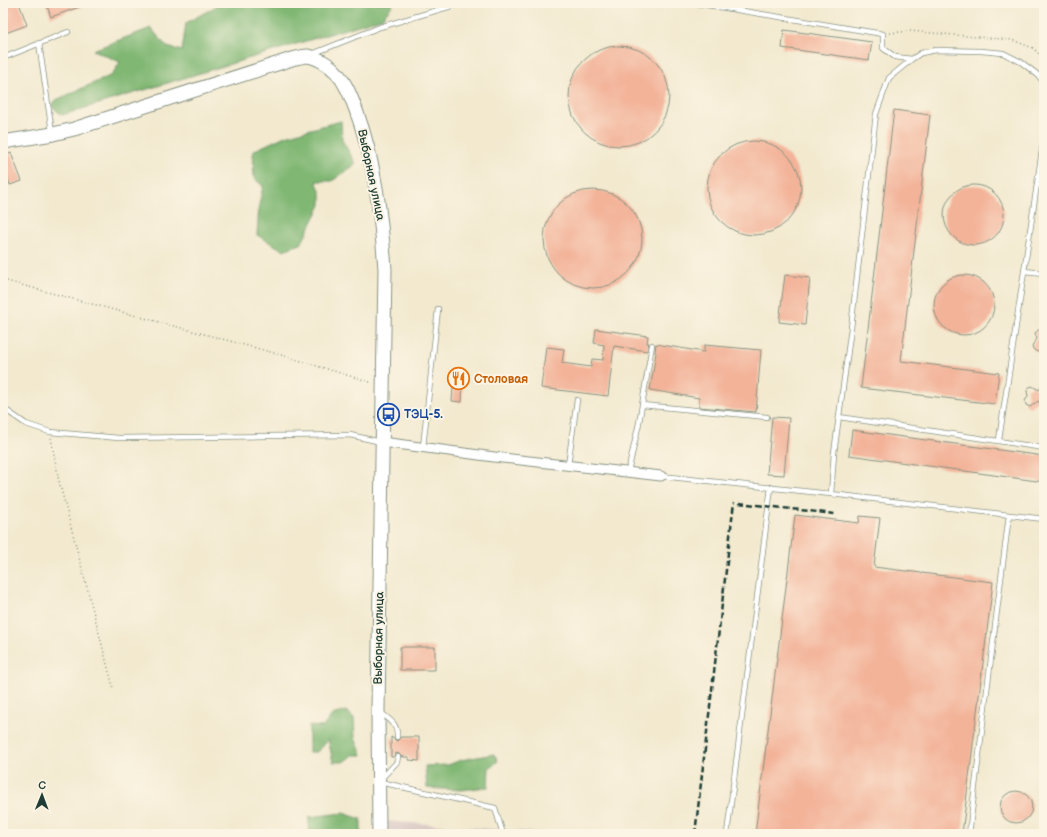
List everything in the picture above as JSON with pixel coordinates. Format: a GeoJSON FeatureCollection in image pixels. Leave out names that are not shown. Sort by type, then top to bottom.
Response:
{"type":"FeatureCollection","features":[{"type":"Feature","properties":{"kind":"main road"},"geometry":{"type":"LineString","coordinates":[[3,142],[52,134],[285,61],[307,56]]}},
{"type":"Feature","properties":{"kind":"main road","name":"Выборная улица"},"geometry":{"type":"LineString","coordinates":[[307,56],[327,64],[336,72],[348,91],[370,155],[382,231],[385,269],[378,710],[379,834]]}},
{"type":"Feature","properties":{"kind":"street"},"geometry":{"type":"LineString","coordinates":[[382,442],[494,457],[661,476]]}},
{"type":"Feature","properties":{"kind":"lane"},"geometry":{"type":"LineString","coordinates":[[307,56],[380,27],[462,3]]}},
{"type":"Feature","properties":{"kind":"lane"},"geometry":{"type":"LineString","coordinates":[[695,3],[883,34],[883,48],[895,57],[912,59]]}},
{"type":"Feature","properties":{"kind":"lane"},"geometry":{"type":"LineString","coordinates":[[3,58],[68,32]]}},
{"type":"Feature","properties":{"kind":"lane"},"geometry":{"type":"LineString","coordinates":[[39,43],[52,134]]}},
{"type":"Feature","properties":{"kind":"lane"},"geometry":{"type":"LineString","coordinates":[[831,494],[834,453],[851,328],[876,114],[889,78],[921,53],[936,50],[1003,52],[1021,62],[1038,75],[1044,83]]}},
{"type":"Feature","properties":{"kind":"lane"},"geometry":{"type":"LineString","coordinates":[[999,440],[1044,137]]}},
{"type":"Feature","properties":{"kind":"lane"},"geometry":{"type":"LineString","coordinates":[[1037,184],[1044,185]]}},
{"type":"Feature","properties":{"kind":"lane"},"geometry":{"type":"LineString","coordinates":[[1024,271],[1044,273]]}},
{"type":"Feature","properties":{"kind":"lane"},"geometry":{"type":"LineString","coordinates":[[423,447],[438,309]]}},
{"type":"Feature","properties":{"kind":"lane"},"geometry":{"type":"LineString","coordinates":[[628,472],[642,405],[652,345]]}},
{"type":"Feature","properties":{"kind":"lane"},"geometry":{"type":"LineString","coordinates":[[568,465],[577,400]]}},
{"type":"Feature","properties":{"kind":"lane"},"geometry":{"type":"LineString","coordinates":[[642,405],[767,417]]}},
{"type":"Feature","properties":{"kind":"lane"},"geometry":{"type":"LineString","coordinates":[[3,408],[26,424],[50,432],[119,438],[350,435],[382,442]]}},
{"type":"Feature","properties":{"kind":"lane"},"geometry":{"type":"LineString","coordinates":[[839,417],[1044,448]]}},
{"type":"Feature","properties":{"kind":"lane"},"geometry":{"type":"LineString","coordinates":[[661,476],[771,487],[1044,519]]}},
{"type":"Feature","properties":{"kind":"lane"},"geometry":{"type":"LineString","coordinates":[[727,834],[771,487]]}},
{"type":"Feature","properties":{"kind":"lane"},"geometry":{"type":"LineString","coordinates":[[969,834],[1009,515]]}},
{"type":"Feature","properties":{"kind":"lane"},"geometry":{"type":"LineString","coordinates":[[378,710],[396,726],[398,730],[397,737]]}},
{"type":"Feature","properties":{"kind":"lane"},"geometry":{"type":"LineString","coordinates":[[378,782],[397,762],[398,757]]}},
{"type":"Feature","properties":{"kind":"lane"},"geometry":{"type":"LineString","coordinates":[[378,782],[495,808],[503,834]]}},
{"type":"Feature","properties":{"kind":"path"},"geometry":{"type":"LineString","coordinates":[[883,34],[908,31],[1012,40],[1033,48],[1044,59]]}},
{"type":"Feature","properties":{"kind":"path"},"geometry":{"type":"LineString","coordinates":[[3,280],[278,354],[384,386]]}},
{"type":"Feature","properties":{"kind":"path"},"geometry":{"type":"LineString","coordinates":[[50,432],[59,481],[113,687]]}},
{"type":"Feature","properties":{"kind":"shaded area"},"geometry":{"type":"Polygon","coordinates":[[[387,821],[559,834],[386,834],[387,821]]]}},
{"type":"Feature","properties":{"kind":"green space"},"geometry":{"type":"Polygon","coordinates":[[[222,3],[394,3],[382,18],[62,115],[51,106],[56,100],[112,75],[120,62],[93,50],[151,28],[167,47],[182,51],[186,23],[222,3]]]}},
{"type":"Feature","properties":{"kind":"green space"},"geometry":{"type":"Polygon","coordinates":[[[341,121],[342,140],[356,164],[332,181],[316,181],[321,193],[321,205],[301,244],[283,250],[257,235],[259,205],[263,186],[254,178],[253,151],[285,136],[341,121]]]}},
{"type":"Feature","properties":{"kind":"green space"},"geometry":{"type":"Polygon","coordinates":[[[346,711],[354,718],[355,738],[362,755],[353,755],[343,762],[333,762],[328,739],[317,752],[309,752],[309,726],[323,727],[332,715],[346,711]]]}},
{"type":"Feature","properties":{"kind":"green space"},"geometry":{"type":"Polygon","coordinates":[[[494,754],[498,761],[489,768],[488,787],[460,790],[427,788],[425,766],[448,765],[461,760],[494,754]]]}},
{"type":"Feature","properties":{"kind":"green space"},"geometry":{"type":"Polygon","coordinates":[[[343,813],[361,819],[361,834],[309,834],[309,817],[343,813]]]}},
{"type":"Feature","properties":{"kind":"building"},"geometry":{"type":"Polygon","coordinates":[[[3,3],[19,3],[27,25],[3,34],[3,3]]]}},
{"type":"Feature","properties":{"kind":"building"},"geometry":{"type":"Polygon","coordinates":[[[46,3],[88,3],[88,4],[51,17],[46,3]]]}},
{"type":"Feature","properties":{"kind":"building"},"geometry":{"type":"Polygon","coordinates":[[[784,30],[872,42],[869,60],[782,48],[784,30]]]}},
{"type":"Feature","properties":{"kind":"building"},"geometry":{"type":"Polygon","coordinates":[[[619,46],[638,50],[654,61],[665,77],[669,96],[665,115],[654,131],[638,142],[619,146],[600,142],[584,131],[573,115],[569,96],[573,77],[584,61],[600,50],[619,46]]]}},
{"type":"Feature","properties":{"kind":"building"},"geometry":{"type":"Polygon","coordinates":[[[894,110],[930,115],[901,361],[999,373],[995,404],[861,388],[894,110]]]}},
{"type":"Feature","properties":{"kind":"building"},"geometry":{"type":"Polygon","coordinates":[[[754,141],[772,145],[787,155],[797,170],[801,188],[797,206],[787,221],[772,231],[754,235],[736,231],[721,221],[711,206],[707,188],[711,170],[721,155],[736,145],[754,141]]]}},
{"type":"Feature","properties":{"kind":"building"},"geometry":{"type":"Polygon","coordinates":[[[11,153],[22,181],[10,185],[3,164],[3,156],[11,153]]]}},
{"type":"Feature","properties":{"kind":"building"},"geometry":{"type":"Polygon","coordinates":[[[968,185],[980,185],[996,193],[1002,203],[1004,215],[1002,227],[996,237],[980,245],[968,245],[952,237],[944,221],[944,209],[952,193],[968,185]]]}},
{"type":"Feature","properties":{"kind":"building"},"geometry":{"type":"Polygon","coordinates":[[[593,190],[612,194],[628,204],[638,220],[642,239],[638,258],[628,274],[612,284],[593,288],[574,284],[558,274],[548,258],[544,239],[548,220],[558,204],[574,194],[593,190]]]}},
{"type":"Feature","properties":{"kind":"building"},"geometry":{"type":"Polygon","coordinates":[[[785,275],[810,278],[805,325],[779,322],[785,275]]]}},
{"type":"Feature","properties":{"kind":"building"},"geometry":{"type":"Polygon","coordinates":[[[958,275],[970,275],[981,280],[989,288],[994,299],[992,317],[981,330],[970,335],[958,335],[947,330],[939,322],[934,311],[934,299],[939,288],[947,280],[958,275]]]}},
{"type":"Feature","properties":{"kind":"building"},"geometry":{"type":"Polygon","coordinates":[[[1044,325],[1044,337],[1040,340],[1043,348],[1037,352],[1032,347],[1037,339],[1035,333],[1044,325]]]}},
{"type":"Feature","properties":{"kind":"building"},"geometry":{"type":"Polygon","coordinates":[[[596,329],[648,336],[647,343],[649,343],[647,351],[614,346],[608,396],[541,388],[546,347],[564,349],[562,363],[591,367],[592,359],[603,360],[604,345],[594,343],[596,329]]]}},
{"type":"Feature","properties":{"kind":"building"},"geometry":{"type":"Polygon","coordinates":[[[656,344],[704,352],[704,345],[761,350],[756,412],[699,407],[699,398],[650,390],[656,344]]]}},
{"type":"Feature","properties":{"kind":"building"},"geometry":{"type":"Polygon","coordinates":[[[454,374],[463,374],[462,402],[452,401],[454,374]]]}},
{"type":"Feature","properties":{"kind":"building"},"geometry":{"type":"Polygon","coordinates":[[[1044,382],[1044,409],[1038,401],[1030,407],[1026,405],[1025,401],[1028,396],[1028,388],[1032,386],[1039,390],[1044,382]]]}},
{"type":"Feature","properties":{"kind":"building"},"geometry":{"type":"Polygon","coordinates":[[[772,417],[789,418],[784,475],[767,474],[772,417]]]}},
{"type":"Feature","properties":{"kind":"building"},"geometry":{"type":"Polygon","coordinates":[[[852,430],[1044,456],[1044,482],[849,455],[852,430]]]}},
{"type":"Feature","properties":{"kind":"building"},"geometry":{"type":"Polygon","coordinates":[[[795,515],[859,523],[860,516],[880,518],[874,567],[993,582],[962,834],[755,834],[795,515]]]}},
{"type":"Feature","properties":{"kind":"building"},"geometry":{"type":"Polygon","coordinates":[[[400,647],[435,647],[435,670],[400,670],[400,647]]]}},
{"type":"Feature","properties":{"kind":"building"},"geometry":{"type":"Polygon","coordinates":[[[391,737],[397,741],[401,737],[419,737],[419,761],[409,760],[409,757],[402,757],[398,753],[395,754],[394,757],[391,757],[391,737]]]}},
{"type":"Feature","properties":{"kind":"building"},"geometry":{"type":"Polygon","coordinates":[[[1013,791],[1019,791],[1029,798],[1032,807],[1031,813],[1025,820],[1019,823],[1013,823],[1003,816],[1000,810],[1000,804],[1007,794],[1013,791]]]}},
{"type":"Feature","properties":{"kind":"railway"},"geometry":{"type":"LineString","coordinates":[[695,834],[734,502]]}},
{"type":"Feature","properties":{"kind":"railway"},"geometry":{"type":"LineString","coordinates":[[739,503],[835,514]]}},
{"type":"Feature","properties":{"kind":"place","name":"Столовая"},"geometry":{"type":"Point","coordinates":[459,379]}},
{"type":"Feature","properties":{"kind":"place","name":"ТЭЦ-5."},"geometry":{"type":"Point","coordinates":[389,414]}}]}
